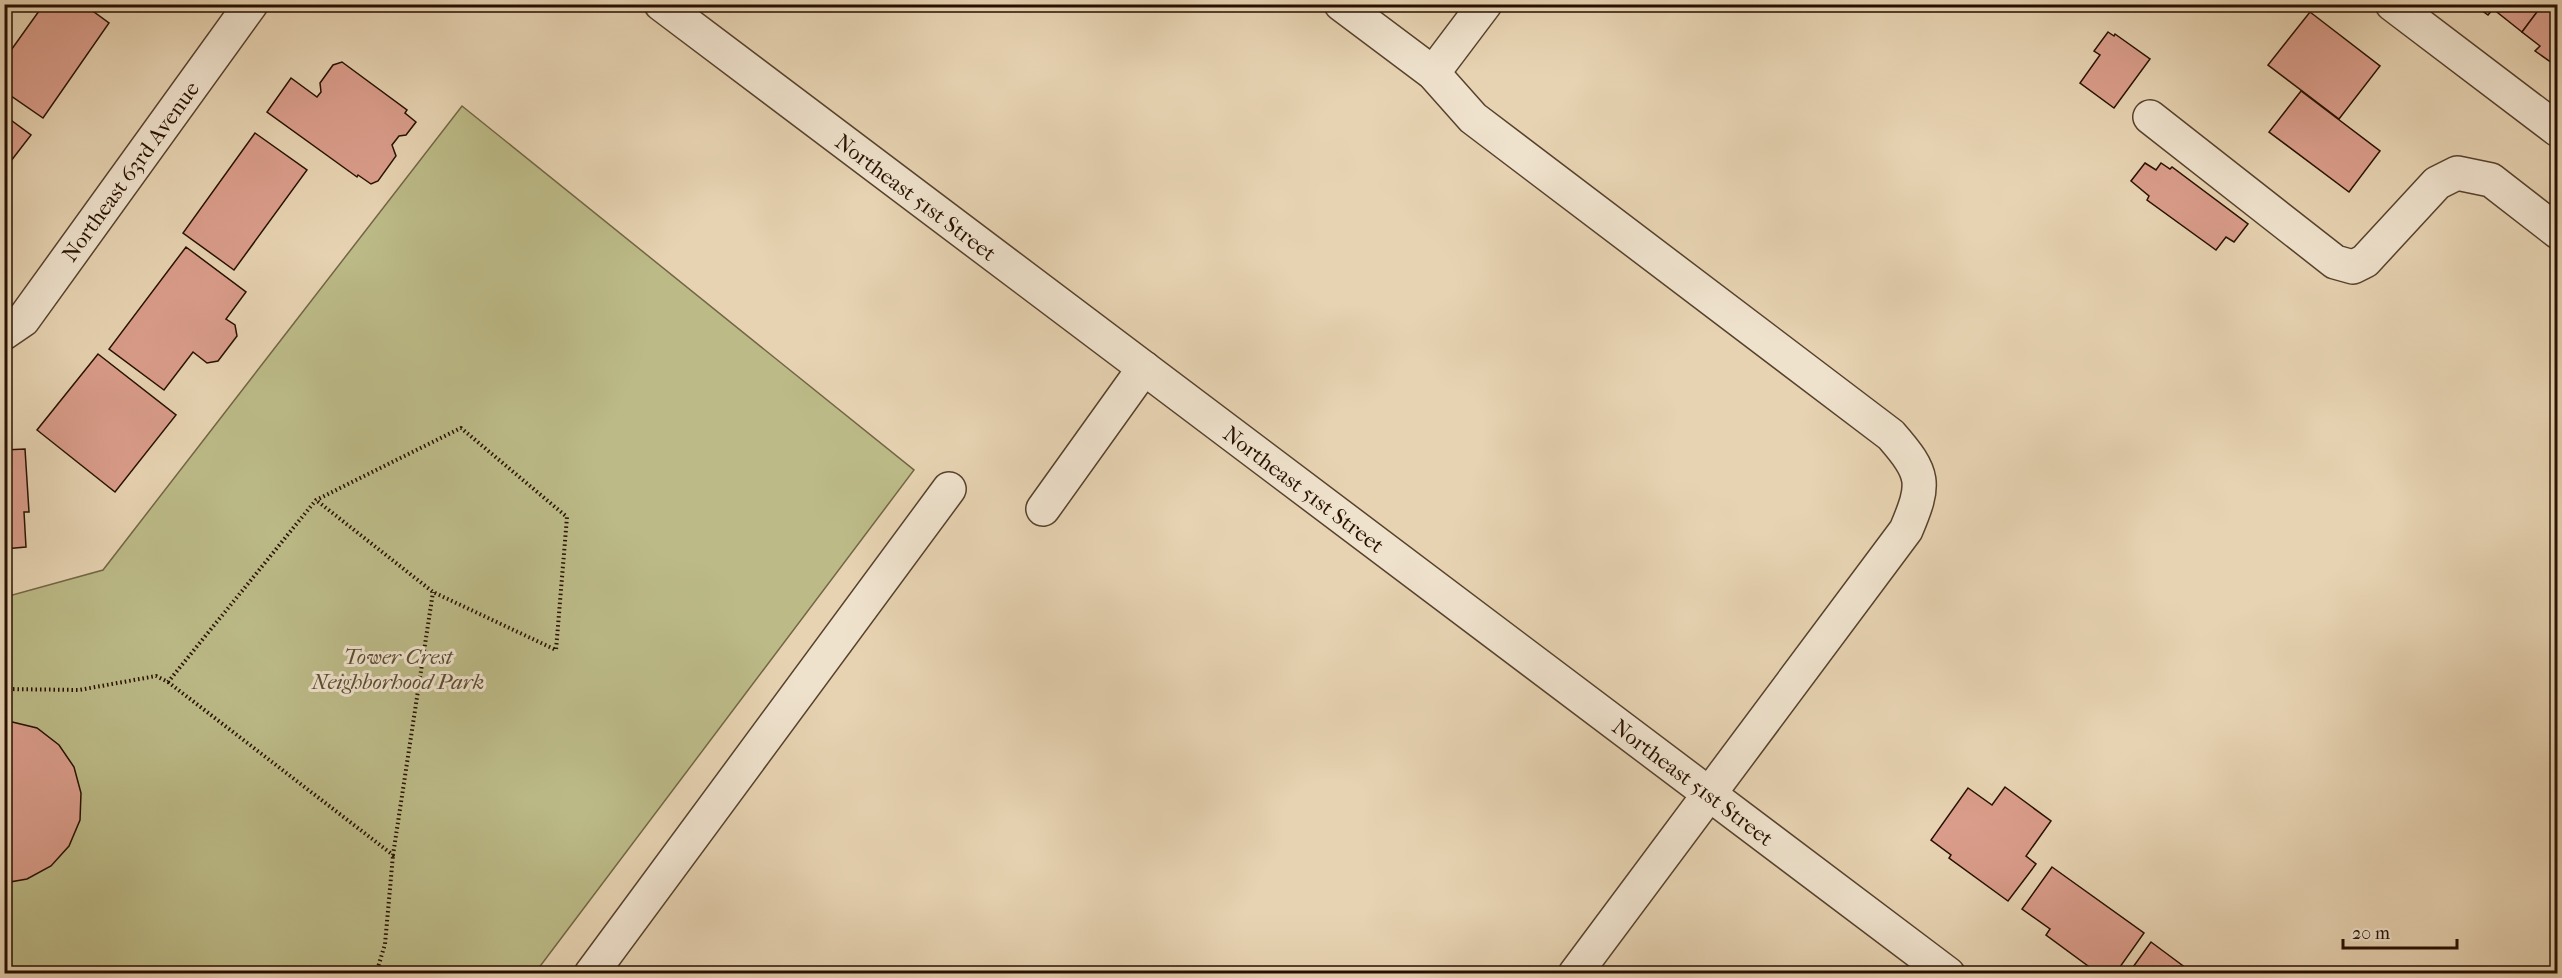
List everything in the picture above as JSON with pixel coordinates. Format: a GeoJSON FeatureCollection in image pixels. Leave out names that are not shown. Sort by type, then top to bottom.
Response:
{"type":"FeatureCollection","features":[{"type":"Feature","properties":{"kind":"street","name":"Northeast 63rd Avenue"},"geometry":{"type":"LineString","coordinates":[[4,333],[23,320],[251,4]]}},
{"type":"Feature","properties":{"kind":"street","name":"Northeast 51st Street"},"geometry":{"type":"LineString","coordinates":[[661,4],[1948,974]]}},
{"type":"Feature","properties":{"kind":"street"},"geometry":{"type":"LineString","coordinates":[[1341,4],[1433,73],[1473,118],[1891,435],[1910,457],[1920,480],[1917,505],[1906,530],[1575,974]]}},
{"type":"Feature","properties":{"kind":"street"},"geometry":{"type":"LineString","coordinates":[[1433,73],[1485,4]]}},
{"type":"Feature","properties":{"kind":"street"},"geometry":{"type":"LineString","coordinates":[[2392,4],[2558,130]]}},
{"type":"Feature","properties":{"kind":"street"},"geometry":{"type":"LineString","coordinates":[[2150,117],[2335,262],[2353,267],[2365,261],[2437,183],[2457,173],[2491,180],[2558,232]]}},
{"type":"Feature","properties":{"kind":"street"},"geometry":{"type":"LineString","coordinates":[[1043,508],[1144,369]]}},
{"type":"Feature","properties":{"kind":"street"},"geometry":{"type":"LineString","coordinates":[[591,974],[949,489]]}},
{"type":"Feature","properties":{"kind":"path"},"geometry":{"type":"LineString","coordinates":[[168,682],[316,500],[461,428],[567,517],[556,650],[433,592],[316,500]]}},
{"type":"Feature","properties":{"kind":"path"},"geometry":{"type":"LineString","coordinates":[[376,974],[385,944],[393,855],[433,592]]}},
{"type":"Feature","properties":{"kind":"path"},"geometry":{"type":"LineString","coordinates":[[4,689],[79,690],[156,676],[168,682],[393,855]]}},
{"type":"Feature","properties":{"kind":"green space","name":"Tower Crest Neighborhood Park"},"geometry":{"type":"Polygon","coordinates":[[[462,106],[914,470],[535,973],[5,974],[5,597],[103,570],[462,106]]]}},
{"type":"Feature","properties":{"kind":"building"},"geometry":{"type":"Polygon","coordinates":[[[44,4],[83,4],[109,23],[43,118],[4,91],[4,60],[44,4]]]}},
{"type":"Feature","properties":{"kind":"building"},"geometry":{"type":"Polygon","coordinates":[[[2479,4],[2543,4],[2522,32],[2493,9],[2488,15],[2477,7],[2479,4]]]}},
{"type":"Feature","properties":{"kind":"building"},"geometry":{"type":"Polygon","coordinates":[[[2543,4],[2558,4],[2558,62],[2555,65],[2535,51],[2540,46],[2522,32],[2543,4]]]}},
{"type":"Feature","properties":{"kind":"building"},"geometry":{"type":"Polygon","coordinates":[[[2310,12],[2380,66],[2339,119],[2268,65],[2310,12]]]}},
{"type":"Feature","properties":{"kind":"building"},"geometry":{"type":"Polygon","coordinates":[[[2108,32],[2114,36],[2115,34],[2150,59],[2114,108],[2080,83],[2100,55],[2094,51],[2108,32]]]}},
{"type":"Feature","properties":{"kind":"building"},"geometry":{"type":"Polygon","coordinates":[[[342,62],[407,110],[405,113],[416,122],[406,135],[399,136],[392,145],[396,156],[378,181],[371,184],[358,175],[357,177],[267,112],[291,78],[317,97],[321,92],[320,83],[333,65],[342,62]]]}},
{"type":"Feature","properties":{"kind":"building"},"geometry":{"type":"Polygon","coordinates":[[[2301,91],[2380,151],[2349,192],[2269,132],[2301,91]]]}},
{"type":"Feature","properties":{"kind":"building"},"geometry":{"type":"Polygon","coordinates":[[[4,115],[31,135],[4,170],[4,115]]]}},
{"type":"Feature","properties":{"kind":"building"},"geometry":{"type":"Polygon","coordinates":[[[255,133],[307,170],[234,270],[183,233],[255,133]]]}},
{"type":"Feature","properties":{"kind":"building"},"geometry":{"type":"Polygon","coordinates":[[[2145,163],[2156,170],[2161,163],[2170,169],[2172,167],[2248,224],[2234,242],[2226,237],[2216,250],[2147,200],[2149,196],[2131,181],[2145,163]]]}},
{"type":"Feature","properties":{"kind":"building"},"geometry":{"type":"Polygon","coordinates":[[[186,247],[246,292],[226,319],[235,325],[237,336],[218,361],[207,363],[193,352],[164,390],[109,349],[186,247]]]}},
{"type":"Feature","properties":{"kind":"building"},"geometry":{"type":"Polygon","coordinates":[[[98,354],[176,415],[115,492],[37,430],[98,354]]]}},
{"type":"Feature","properties":{"kind":"building"},"geometry":{"type":"Polygon","coordinates":[[[25,449],[29,512],[24,512],[26,547],[4,549],[4,450],[25,449]]]}},
{"type":"Feature","properties":{"kind":"building"},"geometry":{"type":"Polygon","coordinates":[[[4,720],[37,728],[59,745],[74,767],[81,793],[80,820],[69,846],[51,866],[27,879],[4,883],[4,720]]]}},
{"type":"Feature","properties":{"kind":"building"},"geometry":{"type":"Polygon","coordinates":[[[2005,787],[2051,821],[2026,856],[2036,864],[2008,901],[1949,858],[1951,855],[1931,840],[1968,788],[1992,805],[2005,787]]]}},
{"type":"Feature","properties":{"kind":"building"},"geometry":{"type":"Polygon","coordinates":[[[2052,867],[2144,933],[2115,974],[2099,974],[2046,935],[2050,929],[2022,909],[2052,867]]]}},
{"type":"Feature","properties":{"kind":"building"},"geometry":{"type":"Polygon","coordinates":[[[2151,942],[2194,974],[2128,974],[2151,942]]]}}]}
